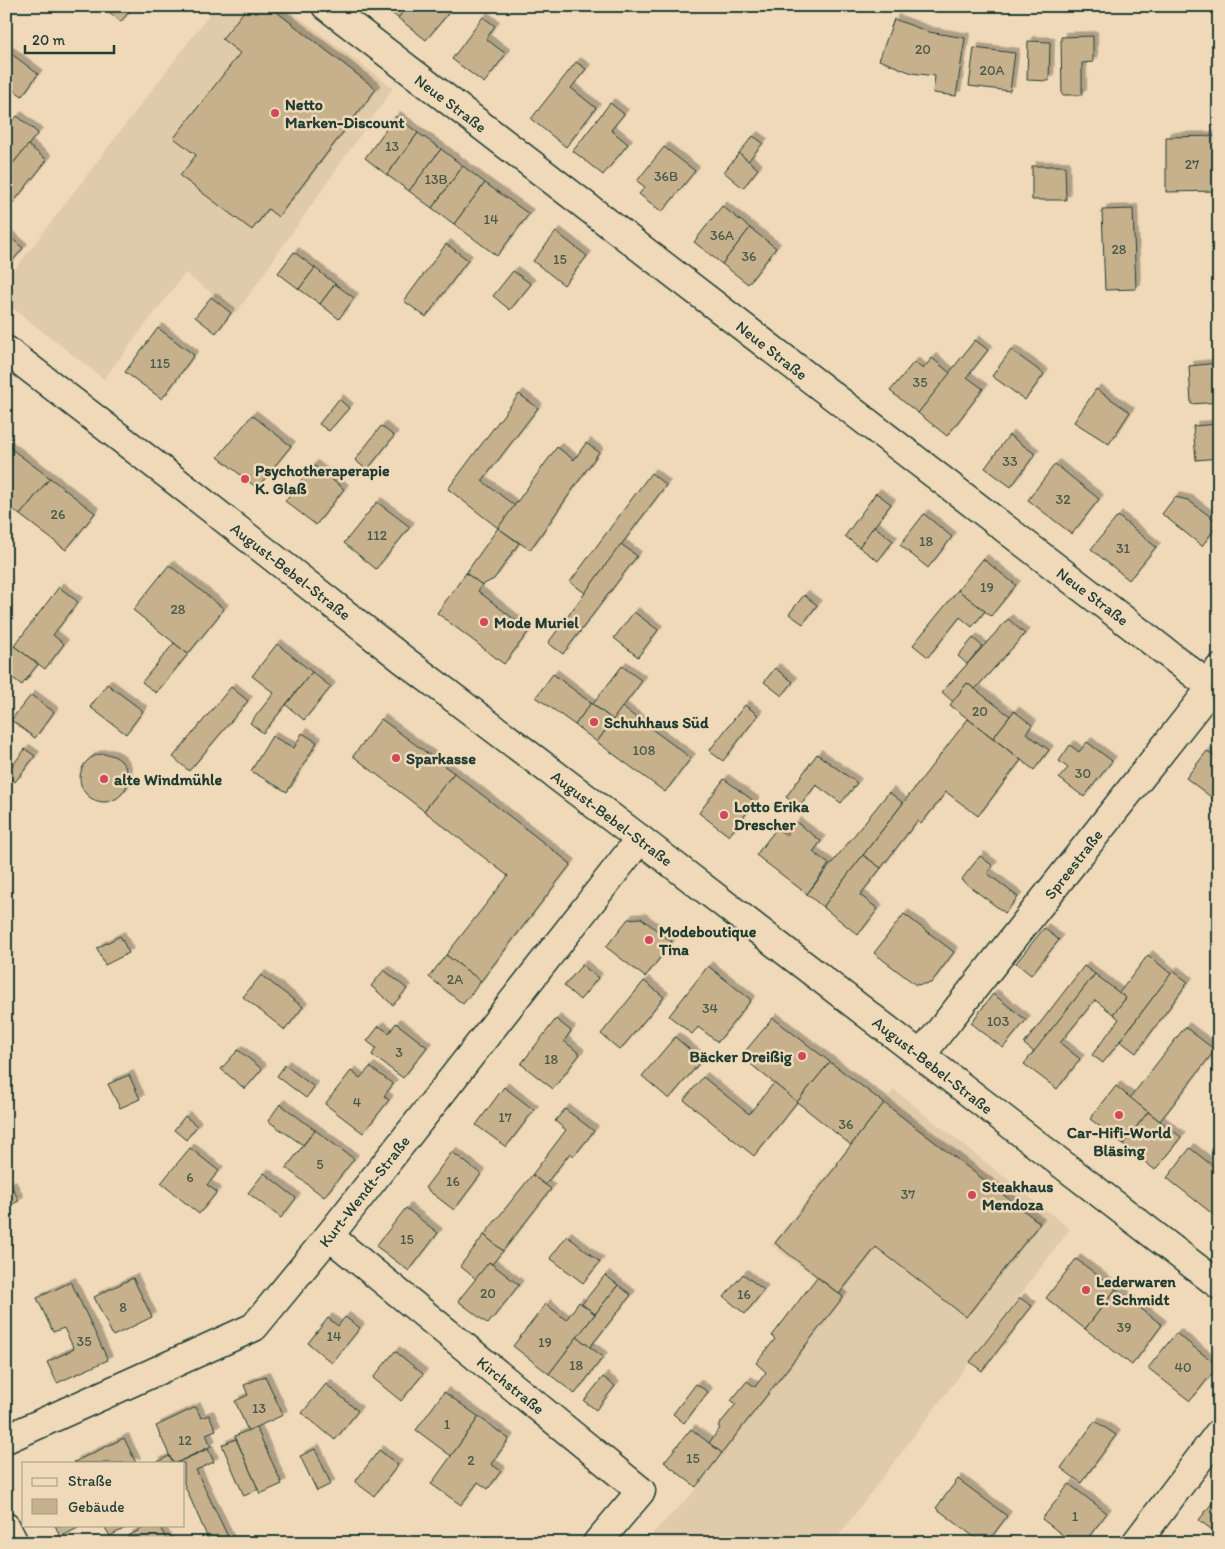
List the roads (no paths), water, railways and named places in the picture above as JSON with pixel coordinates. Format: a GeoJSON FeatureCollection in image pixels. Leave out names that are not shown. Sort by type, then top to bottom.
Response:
{"type":"FeatureCollection","features":[{"type":"Feature","properties":{"kind":"street","name":"Neue Straße"},"geometry":{"type":"LineString","coordinates":[[326,6],[1216,683]]}},
{"type":"Feature","properties":{"kind":"street","name":"August-Bebel-Straße"},"geometry":{"type":"LineString","coordinates":[[6,350],[405,661],[640,839],[1219,1285]]}},
{"type":"Feature","properties":{"kind":"street","name":"Spreestraße"},"geometry":{"type":"LineString","coordinates":[[921,1055],[1216,683]]}},
{"type":"Feature","properties":{"kind":"street","name":"Kurt-Wendt-Straße"},"geometry":{"type":"LineString","coordinates":[[6,1439],[254,1327],[329,1236],[640,839]]}},
{"type":"Feature","properties":{"kind":"street","name":"Kirchstraße"},"geometry":{"type":"LineString","coordinates":[[329,1236],[641,1491],[597,1543]]}},
{"type":"Feature","properties":{"kind":"street"},"geometry":{"type":"LineString","coordinates":[[1136,1543],[1219,1433]]}},
{"type":"Feature","properties":{"kind":"street"},"geometry":{"type":"LineString","coordinates":[[6,1527],[14,1543]]}},
{"type":"Feature","properties":{"kind":"place","name":"Netto Marken-Discount"},"geometry":{"type":"Point","coordinates":[275,113]}},
{"type":"Feature","properties":{"kind":"place","name":"Psychotheraperapie K. Glaß"},"geometry":{"type":"Point","coordinates":[245,479]}},
{"type":"Feature","properties":{"kind":"place","name":"Mode Muriel"},"geometry":{"type":"Point","coordinates":[484,622]}},
{"type":"Feature","properties":{"kind":"place","name":"Schuhhaus Süd"},"geometry":{"type":"Point","coordinates":[594,722]}},
{"type":"Feature","properties":{"kind":"place","name":"Sparkasse"},"geometry":{"type":"Point","coordinates":[396,758]}},
{"type":"Feature","properties":{"kind":"place","name":"alte Windmühle"},"geometry":{"type":"Point","coordinates":[104,779]}},
{"type":"Feature","properties":{"kind":"place","name":"Lotto Erika Drescher"},"geometry":{"type":"Point","coordinates":[724,815]}},
{"type":"Feature","properties":{"kind":"place","name":"Modeboutique Tina"},"geometry":{"type":"Point","coordinates":[649,940]}},
{"type":"Feature","properties":{"kind":"place","name":"Bäcker Dreißig"},"geometry":{"type":"Point","coordinates":[802,1056]}},
{"type":"Feature","properties":{"kind":"place","name":"Car-Hifi-World Bläsing"},"geometry":{"type":"Point","coordinates":[1119,1115]}},
{"type":"Feature","properties":{"kind":"place","name":"Steakhaus Mendoza"},"geometry":{"type":"Point","coordinates":[972,1195]}},
{"type":"Feature","properties":{"kind":"place","name":"Lederwaren E. Schmidt"},"geometry":{"type":"Point","coordinates":[1086,1290]}}]}
